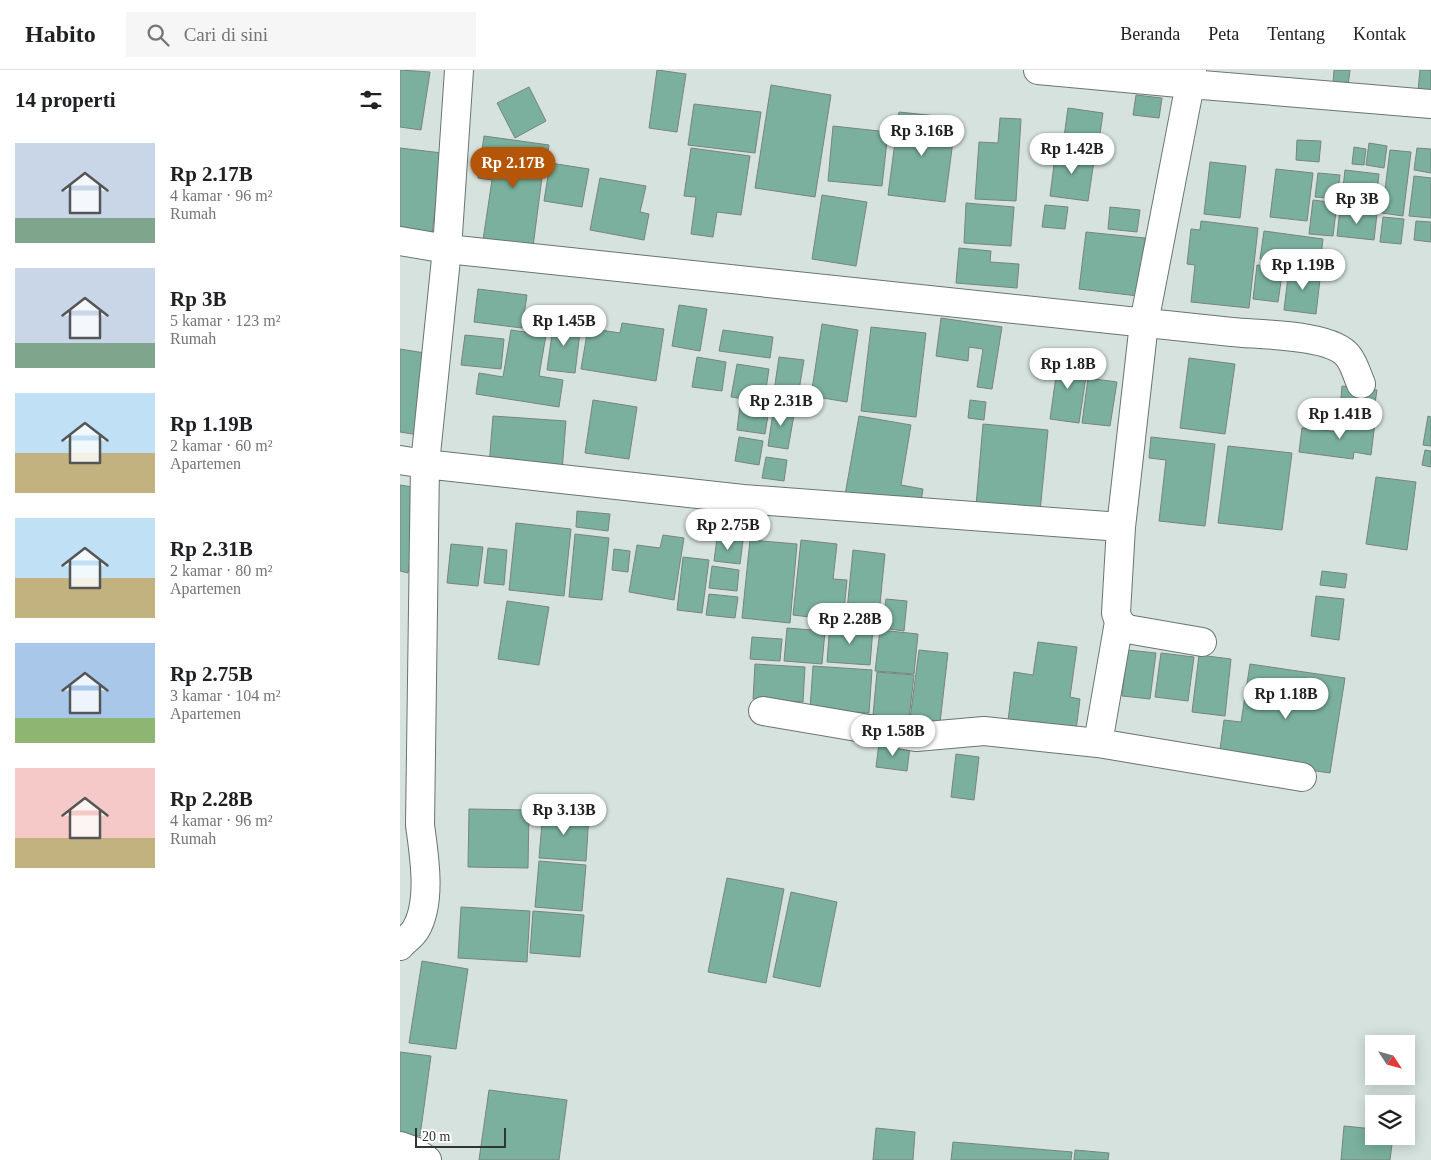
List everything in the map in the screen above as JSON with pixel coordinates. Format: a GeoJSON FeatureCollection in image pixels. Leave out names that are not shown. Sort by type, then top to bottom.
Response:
{"type":"FeatureCollection","features":[{"type":"Feature","properties":{"kind":"street"},"geometry":{"type":"LineString","coordinates":[[400,946],[411,936],[417,926],[425,891],[426,872],[420,825],[411,676],[412,462],[447,249],[459,70]]}},
{"type":"Feature","properties":{"kind":"street"},"geometry":{"type":"LineString","coordinates":[[1038,70],[1191,77],[1431,104]]}},
{"type":"Feature","properties":{"kind":"street"},"geometry":{"type":"LineString","coordinates":[[1098,743],[1119,622],[1116,613],[1121,527],[1144,322],[1191,77]]}},
{"type":"Feature","properties":{"kind":"street"},"geometry":{"type":"LineString","coordinates":[[400,241],[447,249],[1317,340],[1327,342],[1345,352],[1350,357],[1361,384]]}},
{"type":"Feature","properties":{"kind":"street"},"geometry":{"type":"LineString","coordinates":[[412,462],[743,499],[1121,527]]}},
{"type":"Feature","properties":{"kind":"street"},"geometry":{"type":"LineString","coordinates":[[1119,622],[1127,629],[1202,642]]}},
{"type":"Feature","properties":{"kind":"street"},"geometry":{"type":"LineString","coordinates":[[763,711],[916,737],[984,731],[1098,743],[1302,777]]}},
{"type":"Feature","properties":{"kind":"street"},"geometry":{"type":"LineString","coordinates":[[400,1146],[414,1151],[427,1160]]}},
{"type":"Feature","properties":{"kind":"building"},"geometry":{"type":"Polygon","coordinates":[[[400,70],[430,72],[421,130],[400,127],[400,70]]]}},
{"type":"Feature","properties":{"kind":"building"},"geometry":{"type":"Polygon","coordinates":[[[657,70],[686,74],[677,132],[649,128],[657,70]]]}},
{"type":"Feature","properties":{"kind":"building"},"geometry":{"type":"Polygon","coordinates":[[[1334,70],[1350,70],[1348,86],[1333,83],[1334,70]]]}},
{"type":"Feature","properties":{"kind":"building"},"geometry":{"type":"Polygon","coordinates":[[[1420,70],[1431,70],[1431,93],[1418,91],[1420,70]]]}},
{"type":"Feature","properties":{"kind":"building"},"geometry":{"type":"Polygon","coordinates":[[[771,85],[831,95],[815,197],[755,188],[771,85]]]}},
{"type":"Feature","properties":{"kind":"building"},"geometry":{"type":"Polygon","coordinates":[[[529,87],[546,121],[515,138],[497,103],[529,87]]]}},
{"type":"Feature","properties":{"kind":"building"},"geometry":{"type":"Polygon","coordinates":[[[1136,95],[1162,98],[1159,118],[1133,115],[1136,95]]]}},
{"type":"Feature","properties":{"kind":"building"},"geometry":{"type":"Polygon","coordinates":[[[694,104],[761,112],[755,153],[688,145],[694,104]]]}},
{"type":"Feature","properties":{"kind":"building"},"geometry":{"type":"Polygon","coordinates":[[[1068,108],[1103,113],[1098,148],[1063,144],[1068,108]]]}},
{"type":"Feature","properties":{"kind":"building"},"geometry":{"type":"Polygon","coordinates":[[[899,112],[956,118],[945,202],[888,195],[899,112]]]}},
{"type":"Feature","properties":{"kind":"building"},"geometry":{"type":"Polygon","coordinates":[[[1000,118],[1021,119],[1016,201],[975,199],[979,142],[998,143],[1000,118]]]}},
{"type":"Feature","properties":{"kind":"building"},"geometry":{"type":"Polygon","coordinates":[[[833,126],[888,132],[882,186],[828,181],[833,126]]]}},
{"type":"Feature","properties":{"kind":"building"},"geometry":{"type":"Polygon","coordinates":[[[484,136],[549,145],[545,178],[542,177],[533,247],[483,240],[492,180],[478,178],[484,136]]]}},
{"type":"Feature","properties":{"kind":"building"},"geometry":{"type":"Polygon","coordinates":[[[1297,140],[1321,141],[1319,162],[1296,160],[1297,140]]]}},
{"type":"Feature","properties":{"kind":"building"},"geometry":{"type":"Polygon","coordinates":[[[1369,143],[1387,146],[1384,168],[1366,165],[1369,143]]]}},
{"type":"Feature","properties":{"kind":"building"},"geometry":{"type":"Polygon","coordinates":[[[1354,147],[1366,149],[1364,165],[1352,164],[1354,147]]]}},
{"type":"Feature","properties":{"kind":"building"},"geometry":{"type":"Polygon","coordinates":[[[400,148],[442,153],[431,242],[400,239],[400,148]]]}},
{"type":"Feature","properties":{"kind":"building"},"geometry":{"type":"Polygon","coordinates":[[[691,148],[750,156],[741,215],[717,212],[713,237],[691,234],[696,197],[684,196],[691,148]]]}},
{"type":"Feature","properties":{"kind":"building"},"geometry":{"type":"Polygon","coordinates":[[[1417,148],[1431,149],[1431,173],[1414,170],[1417,148]]]}},
{"type":"Feature","properties":{"kind":"building"},"geometry":{"type":"Polygon","coordinates":[[[1056,149],[1095,154],[1088,201],[1050,196],[1056,149]]]}},
{"type":"Feature","properties":{"kind":"building"},"geometry":{"type":"Polygon","coordinates":[[[1390,150],[1411,152],[1403,216],[1382,213],[1390,150]]]}},
{"type":"Feature","properties":{"kind":"building"},"geometry":{"type":"Polygon","coordinates":[[[1210,162],[1246,166],[1240,218],[1204,214],[1210,162]]]}},
{"type":"Feature","properties":{"kind":"building"},"geometry":{"type":"Polygon","coordinates":[[[550,163],[589,169],[582,207],[544,201],[550,163]]]}},
{"type":"Feature","properties":{"kind":"building"},"geometry":{"type":"Polygon","coordinates":[[[1276,169],[1313,173],[1307,221],[1270,217],[1276,169]]]}},
{"type":"Feature","properties":{"kind":"building"},"geometry":{"type":"Polygon","coordinates":[[[1345,170],[1379,174],[1375,210],[1341,206],[1345,170]]]}},
{"type":"Feature","properties":{"kind":"building"},"geometry":{"type":"Polygon","coordinates":[[[1318,173],[1340,175],[1337,199],[1315,197],[1318,173]]]}},
{"type":"Feature","properties":{"kind":"building"},"geometry":{"type":"Polygon","coordinates":[[[1414,176],[1431,178],[1431,218],[1409,216],[1414,176]]]}},
{"type":"Feature","properties":{"kind":"building"},"geometry":{"type":"Polygon","coordinates":[[[600,178],[646,186],[640,212],[649,214],[644,240],[590,230],[600,178]]]}},
{"type":"Feature","properties":{"kind":"building"},"geometry":{"type":"Polygon","coordinates":[[[822,195],[867,202],[856,266],[812,259],[822,195]]]}},
{"type":"Feature","properties":{"kind":"building"},"geometry":{"type":"Polygon","coordinates":[[[1313,200],[1337,203],[1333,236],[1309,234],[1313,200]]]}},
{"type":"Feature","properties":{"kind":"building"},"geometry":{"type":"Polygon","coordinates":[[[966,203],[1014,207],[1011,246],[964,243],[966,203]]]}},
{"type":"Feature","properties":{"kind":"building"},"geometry":{"type":"Polygon","coordinates":[[[1045,205],[1068,207],[1065,229],[1042,227],[1045,205]]]}},
{"type":"Feature","properties":{"kind":"building"},"geometry":{"type":"Polygon","coordinates":[[[1110,207],[1140,210],[1137,232],[1108,229],[1110,207]]]}},
{"type":"Feature","properties":{"kind":"building"},"geometry":{"type":"Polygon","coordinates":[[[1340,209],[1377,214],[1374,240],[1337,236],[1340,209]]]}},
{"type":"Feature","properties":{"kind":"building"},"geometry":{"type":"Polygon","coordinates":[[[1383,217],[1404,219],[1401,244],[1380,242],[1383,217]]]}},
{"type":"Feature","properties":{"kind":"building"},"geometry":{"type":"Polygon","coordinates":[[[1201,221],[1258,228],[1249,308],[1191,302],[1195,265],[1187,264],[1191,229],[1200,230],[1201,221]]]}},
{"type":"Feature","properties":{"kind":"building"},"geometry":{"type":"Polygon","coordinates":[[[1416,221],[1431,222],[1431,242],[1414,240],[1416,221]]]}},
{"type":"Feature","properties":{"kind":"building"},"geometry":{"type":"Polygon","coordinates":[[[1264,231],[1323,239],[1320,266],[1260,259],[1264,231]]]}},
{"type":"Feature","properties":{"kind":"building"},"geometry":{"type":"Polygon","coordinates":[[[1086,232],[1145,238],[1138,296],[1079,289],[1086,232]]]}},
{"type":"Feature","properties":{"kind":"building"},"geometry":{"type":"Polygon","coordinates":[[[959,248],[991,251],[990,262],[1019,264],[1017,288],[956,283],[959,248]]]}},
{"type":"Feature","properties":{"kind":"building"},"geometry":{"type":"Polygon","coordinates":[[[1257,265],[1283,268],[1278,302],[1253,299],[1257,265]]]}},
{"type":"Feature","properties":{"kind":"building"},"geometry":{"type":"Polygon","coordinates":[[[1289,268],[1321,271],[1316,314],[1284,310],[1289,268]]]}},
{"type":"Feature","properties":{"kind":"building"},"geometry":{"type":"Polygon","coordinates":[[[478,289],[527,295],[522,328],[474,322],[478,289]]]}},
{"type":"Feature","properties":{"kind":"building"},"geometry":{"type":"Polygon","coordinates":[[[679,305],[707,309],[700,351],[672,346],[679,305]]]}},
{"type":"Feature","properties":{"kind":"building"},"geometry":{"type":"Polygon","coordinates":[[[941,318],[1002,327],[992,389],[977,387],[983,349],[969,347],[968,361],[936,356],[941,318]]]}},
{"type":"Feature","properties":{"kind":"building"},"geometry":{"type":"Polygon","coordinates":[[[554,320],[581,324],[575,373],[547,370],[554,320]]]}},
{"type":"Feature","properties":{"kind":"building"},"geometry":{"type":"Polygon","coordinates":[[[622,323],[664,329],[656,381],[581,369],[588,328],[620,333],[622,323]]]}},
{"type":"Feature","properties":{"kind":"building"},"geometry":{"type":"Polygon","coordinates":[[[822,324],[858,330],[847,402],[811,396],[822,324]]]}},
{"type":"Feature","properties":{"kind":"building"},"geometry":{"type":"Polygon","coordinates":[[[871,327],[926,333],[916,417],[861,411],[871,327]]]}},
{"type":"Feature","properties":{"kind":"building"},"geometry":{"type":"Polygon","coordinates":[[[511,330],[546,335],[539,376],[563,380],[559,407],[476,394],[479,373],[503,377],[511,330]]]}},
{"type":"Feature","properties":{"kind":"building"},"geometry":{"type":"Polygon","coordinates":[[[723,330],[773,337],[770,358],[719,351],[723,330]]]}},
{"type":"Feature","properties":{"kind":"building"},"geometry":{"type":"Polygon","coordinates":[[[465,335],[504,339],[501,369],[461,365],[465,335]]]}},
{"type":"Feature","properties":{"kind":"building"},"geometry":{"type":"Polygon","coordinates":[[[400,349],[431,354],[419,435],[400,432],[400,349]]]}},
{"type":"Feature","properties":{"kind":"building"},"geometry":{"type":"Polygon","coordinates":[[[1059,355],[1080,358],[1079,369],[1087,370],[1079,423],[1050,419],[1059,355]]]}},
{"type":"Feature","properties":{"kind":"building"},"geometry":{"type":"Polygon","coordinates":[[[697,357],[726,362],[722,391],[692,387],[697,357]]]}},
{"type":"Feature","properties":{"kind":"building"},"geometry":{"type":"Polygon","coordinates":[[[779,357],[804,360],[797,402],[773,398],[779,357]]]}},
{"type":"Feature","properties":{"kind":"building"},"geometry":{"type":"Polygon","coordinates":[[[1189,358],[1235,364],[1225,434],[1180,428],[1189,358]]]}},
{"type":"Feature","properties":{"kind":"building"},"geometry":{"type":"Polygon","coordinates":[[[737,364],[769,369],[764,402],[731,397],[737,364]]]}},
{"type":"Feature","properties":{"kind":"building"},"geometry":{"type":"Polygon","coordinates":[[[1088,378],[1117,382],[1110,426],[1082,423],[1088,378]]]}},
{"type":"Feature","properties":{"kind":"building"},"geometry":{"type":"Polygon","coordinates":[[[1342,386],[1377,390],[1373,417],[1352,415],[1354,399],[1341,398],[1342,386]]]}},
{"type":"Feature","properties":{"kind":"building"},"geometry":{"type":"Polygon","coordinates":[[[593,400],[637,407],[629,459],[585,453],[593,400]]]}},
{"type":"Feature","properties":{"kind":"building"},"geometry":{"type":"Polygon","coordinates":[[[970,400],[986,402],[984,420],[968,418],[970,400]]]}},
{"type":"Feature","properties":{"kind":"building"},"geometry":{"type":"Polygon","coordinates":[[[740,405],[769,409],[765,434],[737,430],[740,405]]]}},
{"type":"Feature","properties":{"kind":"building"},"geometry":{"type":"Polygon","coordinates":[[[774,406],[795,409],[788,449],[768,446],[774,406]]]}},
{"type":"Feature","properties":{"kind":"building"},"geometry":{"type":"Polygon","coordinates":[[[493,416],[566,421],[562,471],[489,466],[493,416]]]}},
{"type":"Feature","properties":{"kind":"building"},"geometry":{"type":"Polygon","coordinates":[[[859,416],[911,425],[901,485],[923,489],[920,508],[845,495],[859,416]]]}},
{"type":"Feature","properties":{"kind":"building"},"geometry":{"type":"Polygon","coordinates":[[[1428,416],[1431,417],[1431,446],[1423,445],[1428,416]]]}},
{"type":"Feature","properties":{"kind":"building"},"geometry":{"type":"Polygon","coordinates":[[[1341,418],[1375,422],[1371,455],[1354,452],[1353,459],[1299,452],[1302,428],[1339,432],[1341,418]]]}},
{"type":"Feature","properties":{"kind":"building"},"geometry":{"type":"Polygon","coordinates":[[[983,424],[1048,430],[1040,512],[976,506],[983,424]]]}},
{"type":"Feature","properties":{"kind":"building"},"geometry":{"type":"Polygon","coordinates":[[[739,437],[763,441],[759,465],[735,461],[739,437]]]}},
{"type":"Feature","properties":{"kind":"building"},"geometry":{"type":"Polygon","coordinates":[[[1151,437],[1215,444],[1205,526],[1159,521],[1166,460],[1149,458],[1151,437]]]}},
{"type":"Feature","properties":{"kind":"building"},"geometry":{"type":"Polygon","coordinates":[[[1228,446],[1292,453],[1282,530],[1218,523],[1228,446]]]}},
{"type":"Feature","properties":{"kind":"building"},"geometry":{"type":"Polygon","coordinates":[[[1425,450],[1431,451],[1431,467],[1422,465],[1425,450]]]}},
{"type":"Feature","properties":{"kind":"building"},"geometry":{"type":"Polygon","coordinates":[[[766,457],[787,460],[784,481],[762,478],[766,457]]]}},
{"type":"Feature","properties":{"kind":"building"},"geometry":{"type":"Polygon","coordinates":[[[1376,477],[1416,482],[1407,550],[1366,544],[1376,477]]]}},
{"type":"Feature","properties":{"kind":"building"},"geometry":{"type":"Polygon","coordinates":[[[400,485],[420,488],[408,573],[400,571],[400,485]]]}},
{"type":"Feature","properties":{"kind":"building"},"geometry":{"type":"Polygon","coordinates":[[[577,511],[610,514],[608,531],[576,527],[577,511]]]}},
{"type":"Feature","properties":{"kind":"building"},"geometry":{"type":"Polygon","coordinates":[[[516,523],[571,529],[564,596],[509,590],[516,523]]]}},
{"type":"Feature","properties":{"kind":"building"},"geometry":{"type":"Polygon","coordinates":[[[575,534],[609,538],[602,600],[569,597],[575,534]]]}},
{"type":"Feature","properties":{"kind":"building"},"geometry":{"type":"Polygon","coordinates":[[[663,535],[684,538],[674,600],[629,592],[637,545],[660,548],[663,535]]]}},
{"type":"Feature","properties":{"kind":"building"},"geometry":{"type":"Polygon","coordinates":[[[717,538],[743,541],[740,564],[714,561],[717,538]]]}},
{"type":"Feature","properties":{"kind":"building"},"geometry":{"type":"Polygon","coordinates":[[[750,540],[797,544],[790,623],[742,618],[750,540]]]}},
{"type":"Feature","properties":{"kind":"building"},"geometry":{"type":"Polygon","coordinates":[[[801,540],[837,544],[833,579],[847,580],[843,621],[793,615],[801,540]]]}},
{"type":"Feature","properties":{"kind":"building"},"geometry":{"type":"Polygon","coordinates":[[[451,544],[483,547],[478,586],[447,583],[451,544]]]}},
{"type":"Feature","properties":{"kind":"building"},"geometry":{"type":"Polygon","coordinates":[[[488,548],[507,550],[504,585],[484,583],[488,548]]]}},
{"type":"Feature","properties":{"kind":"building"},"geometry":{"type":"Polygon","coordinates":[[[614,549],[630,551],[628,572],[612,570],[614,549]]]}},
{"type":"Feature","properties":{"kind":"building"},"geometry":{"type":"Polygon","coordinates":[[[853,550],[885,554],[878,624],[846,620],[853,550]]]}},
{"type":"Feature","properties":{"kind":"building"},"geometry":{"type":"Polygon","coordinates":[[[683,557],[709,560],[702,613],[677,610],[683,557]]]}},
{"type":"Feature","properties":{"kind":"building"},"geometry":{"type":"Polygon","coordinates":[[[712,566],[739,570],[737,591],[709,588],[712,566]]]}},
{"type":"Feature","properties":{"kind":"building"},"geometry":{"type":"Polygon","coordinates":[[[1322,571],[1347,574],[1345,588],[1320,585],[1322,571]]]}},
{"type":"Feature","properties":{"kind":"building"},"geometry":{"type":"Polygon","coordinates":[[[709,594],[738,597],[735,618],[706,615],[709,594]]]}},
{"type":"Feature","properties":{"kind":"building"},"geometry":{"type":"Polygon","coordinates":[[[1316,596],[1344,599],[1339,640],[1311,636],[1316,596]]]}},
{"type":"Feature","properties":{"kind":"building"},"geometry":{"type":"Polygon","coordinates":[[[886,599],[907,601],[904,631],[882,628],[886,599]]]}},
{"type":"Feature","properties":{"kind":"building"},"geometry":{"type":"Polygon","coordinates":[[[507,601],[549,607],[539,665],[498,659],[507,601]]]}},
{"type":"Feature","properties":{"kind":"building"},"geometry":{"type":"Polygon","coordinates":[[[830,624],[873,628],[870,665],[827,662],[830,624]]]}},
{"type":"Feature","properties":{"kind":"building"},"geometry":{"type":"Polygon","coordinates":[[[787,628],[825,631],[822,664],[784,661],[787,628]]]}},
{"type":"Feature","properties":{"kind":"building"},"geometry":{"type":"Polygon","coordinates":[[[880,630],[918,634],[914,674],[875,671],[880,630]]]}},
{"type":"Feature","properties":{"kind":"building"},"geometry":{"type":"Polygon","coordinates":[[[752,637],[782,639],[780,661],[750,659],[752,637]]]}},
{"type":"Feature","properties":{"kind":"building"},"geometry":{"type":"Polygon","coordinates":[[[1038,642],[1077,647],[1070,697],[1080,699],[1075,738],[1007,729],[1014,672],[1033,675],[1038,642]]]}},
{"type":"Feature","properties":{"kind":"building"},"geometry":{"type":"Polygon","coordinates":[[[919,650],[948,653],[940,723],[910,719],[919,650]]]}},
{"type":"Feature","properties":{"kind":"building"},"geometry":{"type":"Polygon","coordinates":[[[1128,650],[1156,653],[1150,699],[1122,696],[1128,650]]]}},
{"type":"Feature","properties":{"kind":"building"},"geometry":{"type":"Polygon","coordinates":[[[1161,653],[1194,657],[1188,701],[1155,697],[1161,653]]]}},
{"type":"Feature","properties":{"kind":"building"},"geometry":{"type":"Polygon","coordinates":[[[1199,655],[1231,659],[1225,716],[1192,712],[1199,655]]]}},
{"type":"Feature","properties":{"kind":"building"},"geometry":{"type":"Polygon","coordinates":[[[755,664],[805,667],[803,702],[753,699],[755,664]]]}},
{"type":"Feature","properties":{"kind":"building"},"geometry":{"type":"Polygon","coordinates":[[[1250,664],[1345,678],[1330,773],[1219,757],[1224,720],[1241,722],[1250,664]]]}},
{"type":"Feature","properties":{"kind":"building"},"geometry":{"type":"Polygon","coordinates":[[[813,666],[872,670],[869,713],[810,709],[813,666]]]}},
{"type":"Feature","properties":{"kind":"building"},"geometry":{"type":"Polygon","coordinates":[[[877,672],[914,675],[909,719],[873,715],[877,672]]]}},
{"type":"Feature","properties":{"kind":"building"},"geometry":{"type":"Polygon","coordinates":[[[879,743],[910,747],[907,771],[876,767],[879,743]]]}},
{"type":"Feature","properties":{"kind":"building"},"geometry":{"type":"Polygon","coordinates":[[[956,754],[979,757],[974,800],[951,797],[956,754]]]}},
{"type":"Feature","properties":{"kind":"building"},"geometry":{"type":"Polygon","coordinates":[[[469,809],[529,810],[528,868],[468,867],[469,809]]]}},
{"type":"Feature","properties":{"kind":"building"},"geometry":{"type":"Polygon","coordinates":[[[543,811],[589,814],[586,861],[539,858],[543,811]]]}},
{"type":"Feature","properties":{"kind":"building"},"geometry":{"type":"Polygon","coordinates":[[[539,861],[586,865],[582,911],[535,907],[539,861]]]}},
{"type":"Feature","properties":{"kind":"building"},"geometry":{"type":"Polygon","coordinates":[[[727,878],[784,889],[766,983],[708,972],[727,878]]]}},
{"type":"Feature","properties":{"kind":"building"},"geometry":{"type":"Polygon","coordinates":[[[791,892],[837,902],[820,987],[773,977],[791,892]]]}},
{"type":"Feature","properties":{"kind":"building"},"geometry":{"type":"Polygon","coordinates":[[[461,907],[530,911],[527,962],[458,958],[461,907]]]}},
{"type":"Feature","properties":{"kind":"building"},"geometry":{"type":"Polygon","coordinates":[[[533,911],[584,915],[580,957],[530,953],[533,911]]]}},
{"type":"Feature","properties":{"kind":"building"},"geometry":{"type":"Polygon","coordinates":[[[422,961],[468,969],[456,1049],[409,1043],[422,961]]]}},
{"type":"Feature","properties":{"kind":"building"},"geometry":{"type":"Polygon","coordinates":[[[400,1052],[431,1056],[420,1136],[400,1134],[400,1052]]]}},
{"type":"Feature","properties":{"kind":"building"},"geometry":{"type":"Polygon","coordinates":[[[489,1090],[567,1100],[559,1160],[479,1160],[489,1090]]]}},
{"type":"Feature","properties":{"kind":"building"},"geometry":{"type":"Polygon","coordinates":[[[1344,1126],[1365,1128],[1365,1145],[1392,1145],[1390,1160],[1341,1160],[1344,1126]]]}},
{"type":"Feature","properties":{"kind":"building"},"geometry":{"type":"Polygon","coordinates":[[[876,1128],[915,1132],[913,1160],[873,1160],[876,1128]]]}},
{"type":"Feature","properties":{"kind":"building"},"geometry":{"type":"Polygon","coordinates":[[[953,1142],[1072,1152],[1071,1160],[951,1160],[953,1142]]]}},
{"type":"Feature","properties":{"kind":"building"},"geometry":{"type":"Polygon","coordinates":[[[1075,1150],[1109,1153],[1108,1160],[1074,1160],[1075,1150]]]}}]}
